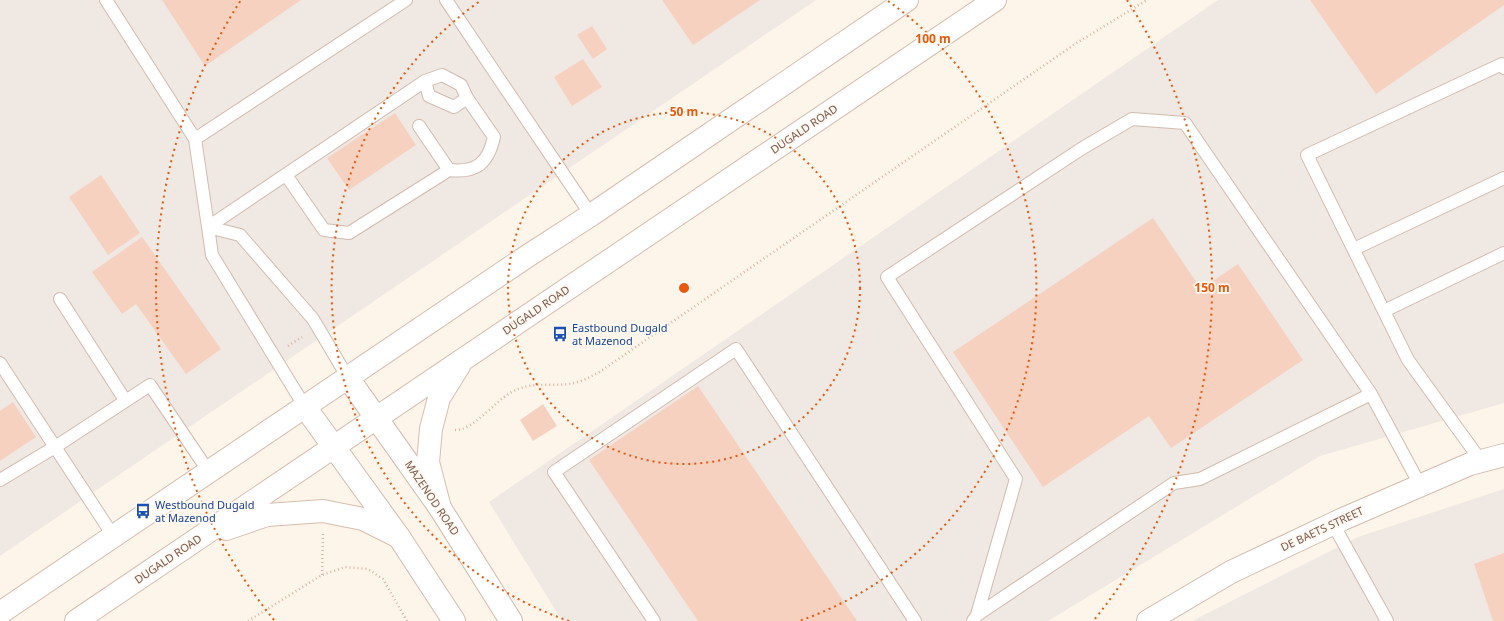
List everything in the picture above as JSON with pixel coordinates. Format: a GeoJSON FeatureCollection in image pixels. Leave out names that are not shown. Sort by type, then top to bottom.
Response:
{"type":"FeatureCollection","features":[{"type":"Feature","properties":{"kind":"main road"},"geometry":{"type":"LineString","coordinates":[[0,613],[526,257],[591,216],[907,0]]}},
{"type":"Feature","properties":{"kind":"main road","name":"DUGALD ROAD"},"geometry":{"type":"LineString","coordinates":[[76,621],[336,447],[464,358],[995,0]]}},
{"type":"Feature","properties":{"kind":"main road"},"geometry":{"type":"LineString","coordinates":[[440,508],[428,462],[431,429],[439,398],[464,358]]}},
{"type":"Feature","properties":{"kind":"main road","name":"MAZENOD ROAD"},"geometry":{"type":"LineString","coordinates":[[348,378],[378,418],[440,508],[511,621]]}},
{"type":"Feature","properties":{"kind":"main road"},"geometry":{"type":"LineString","coordinates":[[305,407],[336,447],[399,537],[454,621]]}},
{"type":"Feature","properties":{"kind":"main road","name":"DE BAETS STREET"},"geometry":{"type":"LineString","coordinates":[[1148,621],[1230,572],[1420,485],[1470,464],[1504,455]]}},
{"type":"Feature","properties":{"kind":"main road"},"geometry":{"type":"LineString","coordinates":[[197,539],[267,515],[323,511],[363,519],[399,537]]}},
{"type":"Feature","properties":{"kind":"lane"},"geometry":{"type":"LineString","coordinates":[[106,0],[195,139],[212,255],[305,407]]}},
{"type":"Feature","properties":{"kind":"lane"},"geometry":{"type":"LineString","coordinates":[[195,139],[406,0]]}},
{"type":"Feature","properties":{"kind":"lane"},"geometry":{"type":"LineString","coordinates":[[446,0],[591,216]]}},
{"type":"Feature","properties":{"kind":"lane"},"geometry":{"type":"LineString","coordinates":[[1481,461],[1408,360],[1307,155],[1503,65]]}},
{"type":"Feature","properties":{"kind":"lane"},"geometry":{"type":"LineString","coordinates":[[208,227],[424,81],[442,75],[460,85],[467,98],[494,136],[491,152],[480,166],[462,171],[449,170],[348,233],[324,230],[286,175]]}},
{"type":"Feature","properties":{"kind":"lane"},"geometry":{"type":"LineString","coordinates":[[424,81],[429,96],[454,107],[467,98]]}},
{"type":"Feature","properties":{"kind":"lane"},"geometry":{"type":"LineString","coordinates":[[975,618],[1016,479],[887,277],[1081,149],[1132,119],[1185,123],[1371,394],[1420,485]]}},
{"type":"Feature","properties":{"kind":"lane"},"geometry":{"type":"LineString","coordinates":[[419,126],[449,170]]}},
{"type":"Feature","properties":{"kind":"lane"},"geometry":{"type":"LineString","coordinates":[[1354,249],[1504,178]]}},
{"type":"Feature","properties":{"kind":"lane"},"geometry":{"type":"LineString","coordinates":[[208,227],[240,235],[314,319],[348,378]]}},
{"type":"Feature","properties":{"kind":"lane"},"geometry":{"type":"LineString","coordinates":[[1384,311],[1504,253]]}},
{"type":"Feature","properties":{"kind":"lane"},"geometry":{"type":"LineString","coordinates":[[60,299],[125,400]]}},
{"type":"Feature","properties":{"kind":"lane"},"geometry":{"type":"LineString","coordinates":[[654,621],[554,472],[736,349],[914,621]]}},
{"type":"Feature","properties":{"kind":"lane"},"geometry":{"type":"LineString","coordinates":[[0,363],[114,536]]}},
{"type":"Feature","properties":{"kind":"lane"},"geometry":{"type":"LineString","coordinates":[[0,480],[55,447],[150,385],[209,472]]}},
{"type":"Feature","properties":{"kind":"lane"},"geometry":{"type":"LineString","coordinates":[[975,618],[1174,483],[1200,479],[1371,394]]}},
{"type":"Feature","properties":{"kind":"lane"},"geometry":{"type":"LineString","coordinates":[[1333,524],[1388,621]]}},
{"type":"Feature","properties":{"kind":"path"},"geometry":{"type":"LineString","coordinates":[[458,431],[473,423],[500,399],[518,389],[536,384],[578,382],[598,373],[1043,66],[1147,0]]}},
{"type":"Feature","properties":{"kind":"path"},"geometry":{"type":"LineString","coordinates":[[288,347],[305,335]]}},
{"type":"Feature","properties":{"kind":"path"},"geometry":{"type":"LineString","coordinates":[[322,575],[323,528]]}},
{"type":"Feature","properties":{"kind":"path"},"geometry":{"type":"LineString","coordinates":[[248,621],[322,575],[345,566],[368,569],[383,579],[407,621]]}},
{"type":"Feature","properties":{"kind":"shaded area"},"geometry":{"type":"Polygon","coordinates":[[[0,0],[816,0],[0,556],[0,0]]]}},
{"type":"Feature","properties":{"kind":"shaded area"},"geometry":{"type":"Polygon","coordinates":[[[1218,0],[1504,0],[1504,403],[1320,456],[1048,621],[562,621],[489,502],[1218,0]]]}},
{"type":"Feature","properties":{"kind":"shaded area"},"geometry":{"type":"Polygon","coordinates":[[[1504,489],[1504,621],[1192,621],[1358,537],[1504,489]]]}},
{"type":"Feature","properties":{"kind":"building"},"geometry":{"type":"Polygon","coordinates":[[[162,0],[301,0],[205,66],[162,0]]]}},
{"type":"Feature","properties":{"kind":"building"},"geometry":{"type":"Polygon","coordinates":[[[662,0],[760,0],[693,45],[662,0]]]}},
{"type":"Feature","properties":{"kind":"building"},"geometry":{"type":"Polygon","coordinates":[[[1310,0],[1504,0],[1504,5],[1376,94],[1310,0]]]}},
{"type":"Feature","properties":{"kind":"building"},"geometry":{"type":"Polygon","coordinates":[[[592,26],[607,49],[593,59],[577,35],[592,26]]]}},
{"type":"Feature","properties":{"kind":"building"},"geometry":{"type":"Polygon","coordinates":[[[583,59],[602,87],[572,106],[554,77],[583,59]]]}},
{"type":"Feature","properties":{"kind":"building"},"geometry":{"type":"Polygon","coordinates":[[[395,113],[416,145],[349,190],[327,158],[395,113]]]}},
{"type":"Feature","properties":{"kind":"building"},"geometry":{"type":"Polygon","coordinates":[[[101,175],[140,233],[108,255],[69,197],[101,175]]]}},
{"type":"Feature","properties":{"kind":"building"},"geometry":{"type":"Polygon","coordinates":[[[1153,218],[1201,289],[1238,264],[1303,360],[1171,448],[1149,416],[1043,487],[953,352],[1153,218]]]}},
{"type":"Feature","properties":{"kind":"building"},"geometry":{"type":"Polygon","coordinates":[[[142,237],[221,349],[186,374],[136,304],[122,314],[92,272],[142,237]]]}},
{"type":"Feature","properties":{"kind":"building"},"geometry":{"type":"Polygon","coordinates":[[[698,386],[857,621],[698,621],[589,460],[698,386]]]}},
{"type":"Feature","properties":{"kind":"building"},"geometry":{"type":"Polygon","coordinates":[[[13,402],[36,437],[0,461],[0,411],[13,402]]]}},
{"type":"Feature","properties":{"kind":"building"},"geometry":{"type":"Polygon","coordinates":[[[543,404],[557,426],[533,441],[520,420],[543,404]]]}},
{"type":"Feature","properties":{"kind":"building"},"geometry":{"type":"Polygon","coordinates":[[[1504,553],[1504,621],[1493,621],[1474,564],[1504,553]]]}},
{"type":"Feature","properties":{"kind":"place","name":"Eastbound Dugald at Mazenod"},"geometry":{"type":"Point","coordinates":[560,334]}},
{"type":"Feature","properties":{"kind":"place","name":"Westbound Dugald at Mazenod"},"geometry":{"type":"Point","coordinates":[143,511]}}]}
